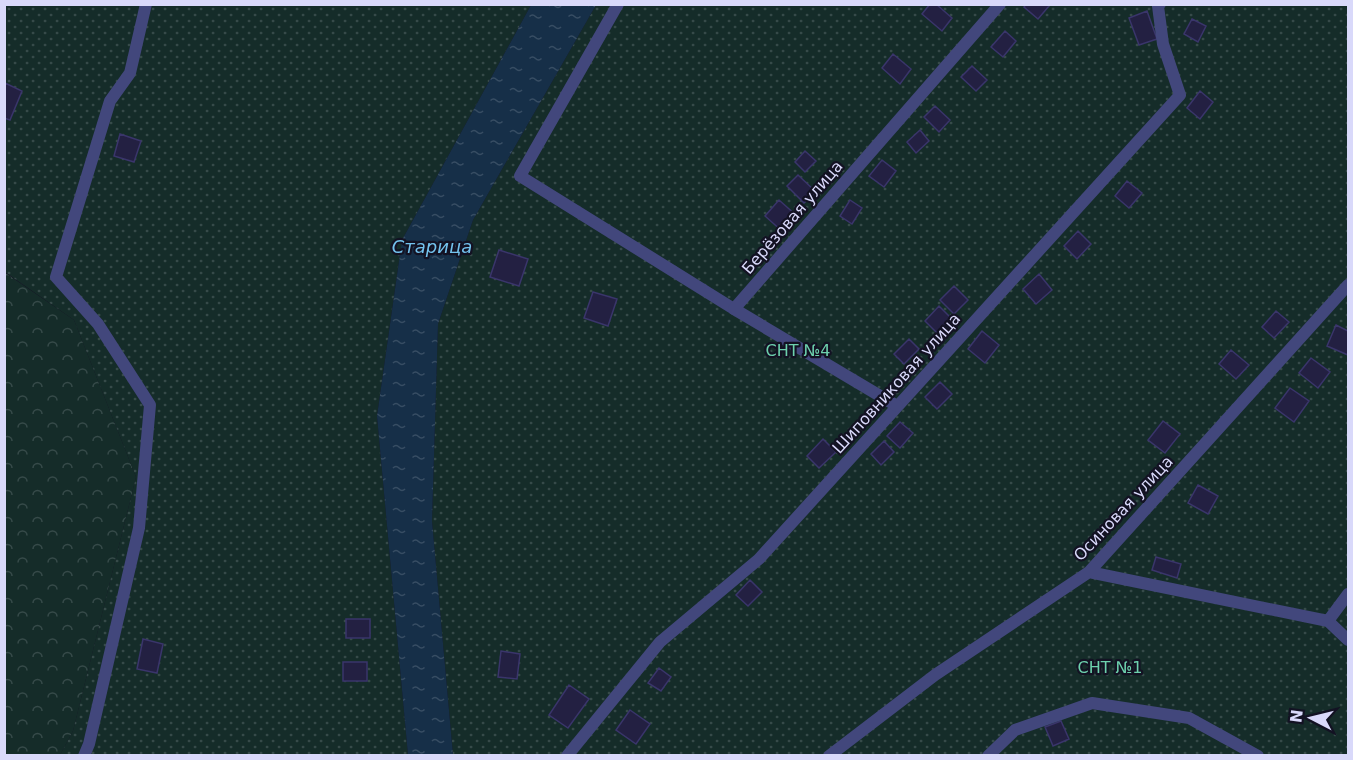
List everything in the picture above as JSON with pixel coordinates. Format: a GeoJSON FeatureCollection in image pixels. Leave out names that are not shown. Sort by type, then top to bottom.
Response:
{"type":"FeatureCollection","features":[{"type":"Feature","properties":{"kind":"street"},"geometry":{"type":"LineString","coordinates":[[84,756],[139,528],[150,405],[98,324],[57,277],[110,101],[130,73],[146,4]]}},
{"type":"Feature","properties":{"kind":"street"},"geometry":{"type":"LineString","coordinates":[[618,4],[520,176],[734,309],[897,406]]}},
{"type":"Feature","properties":{"kind":"street","name":"Берёзовая улица"},"geometry":{"type":"LineString","coordinates":[[734,309],[1000,4]]}},
{"type":"Feature","properties":{"kind":"street","name":"Шиповниковая улица"},"geometry":{"type":"LineString","coordinates":[[567,756],[660,642],[759,559],[1180,95],[1164,44],[1158,6],[1160,4]]}},
{"type":"Feature","properties":{"kind":"street","name":"Осиновая улица"},"geometry":{"type":"LineString","coordinates":[[829,756],[935,675],[1089,572],[1348,285]]}},
{"type":"Feature","properties":{"kind":"street"},"geometry":{"type":"LineString","coordinates":[[1089,572],[1328,621],[1348,640]]}},
{"type":"Feature","properties":{"kind":"street"},"geometry":{"type":"LineString","coordinates":[[1328,621],[1348,594]]}},
{"type":"Feature","properties":{"kind":"street"},"geometry":{"type":"LineString","coordinates":[[988,756],[1015,730],[1092,703],[1189,718],[1258,756]]}},
{"type":"Feature","properties":{"kind":"green space"},"geometry":{"type":"Polygon","coordinates":[[[4,5],[531,5],[402,240],[377,416],[408,755],[60,755],[73,731],[136,477],[74,320],[5,272],[4,5]]]}},
{"type":"Feature","properties":{"kind":"green space","name":"СНТ №4"},"geometry":{"type":"Polygon","coordinates":[[[596,5],[1348,5],[1348,755],[453,755],[432,521],[438,324],[473,220],[596,5]]]}},
{"type":"Feature","properties":{"kind":"green space"},"geometry":{"type":"Polygon","coordinates":[[[4,272],[74,320],[136,477],[73,731],[60,755],[5,755],[4,272]]]}},
{"type":"Feature","properties":{"kind":"water","name":"Старица"},"geometry":{"type":"Polygon","coordinates":[[[531,5],[596,5],[473,220],[438,324],[432,521],[453,755],[408,755],[377,416],[402,240],[531,5]]]}},
{"type":"Feature","properties":{"kind":"building"},"geometry":{"type":"Polygon","coordinates":[[[930,4],[936,4],[952,18],[942,31],[922,14],[930,4]]]}},
{"type":"Feature","properties":{"kind":"building"},"geometry":{"type":"Polygon","coordinates":[[[1026,4],[1047,4],[1049,6],[1038,19],[1024,7],[1026,4]]]}},
{"type":"Feature","properties":{"kind":"building"},"geometry":{"type":"Polygon","coordinates":[[[1147,11],[1157,39],[1139,45],[1129,18],[1147,11]]]}},
{"type":"Feature","properties":{"kind":"building"},"geometry":{"type":"Polygon","coordinates":[[[1192,19],[1206,26],[1198,42],[1184,34],[1192,19]]]}},
{"type":"Feature","properties":{"kind":"building"},"geometry":{"type":"Polygon","coordinates":[[[1005,31],[1016,41],[1003,57],[991,47],[1005,31]]]}},
{"type":"Feature","properties":{"kind":"building"},"geometry":{"type":"Polygon","coordinates":[[[893,54],[911,69],[900,84],[882,68],[893,54]]]}},
{"type":"Feature","properties":{"kind":"building"},"geometry":{"type":"Polygon","coordinates":[[[972,66],[987,80],[976,91],[961,77],[972,66]]]}},
{"type":"Feature","properties":{"kind":"building"},"geometry":{"type":"Polygon","coordinates":[[[5,83],[22,91],[10,120],[4,118],[5,83]]]}},
{"type":"Feature","properties":{"kind":"building"},"geometry":{"type":"Polygon","coordinates":[[[1200,91],[1213,102],[1200,119],[1187,108],[1200,91]]]}},
{"type":"Feature","properties":{"kind":"building"},"geometry":{"type":"Polygon","coordinates":[[[935,106],[950,120],[939,132],[924,117],[935,106]]]}},
{"type":"Feature","properties":{"kind":"building"},"geometry":{"type":"Polygon","coordinates":[[[920,130],[929,141],[916,153],[907,142],[920,130]]]}},
{"type":"Feature","properties":{"kind":"building"},"geometry":{"type":"Polygon","coordinates":[[[120,134],[141,141],[134,162],[114,156],[120,134]]]}},
{"type":"Feature","properties":{"kind":"building"},"geometry":{"type":"Polygon","coordinates":[[[805,151],[816,161],[805,172],[795,162],[805,151]]]}},
{"type":"Feature","properties":{"kind":"building"},"geometry":{"type":"Polygon","coordinates":[[[882,160],[896,171],[884,187],[869,176],[882,160]]]}},
{"type":"Feature","properties":{"kind":"building"},"geometry":{"type":"Polygon","coordinates":[[[798,175],[816,192],[804,203],[787,186],[798,175]]]}},
{"type":"Feature","properties":{"kind":"building"},"geometry":{"type":"Polygon","coordinates":[[[1127,181],[1142,193],[1129,208],[1115,196],[1127,181]]]}},
{"type":"Feature","properties":{"kind":"building"},"geometry":{"type":"Polygon","coordinates":[[[779,200],[797,216],[783,232],[765,216],[779,200]]]}},
{"type":"Feature","properties":{"kind":"building"},"geometry":{"type":"Polygon","coordinates":[[[850,200],[862,208],[852,224],[840,216],[850,200]]]}},
{"type":"Feature","properties":{"kind":"building"},"geometry":{"type":"Polygon","coordinates":[[[1078,231],[1091,244],[1077,259],[1064,246],[1078,231]]]}},
{"type":"Feature","properties":{"kind":"building"},"geometry":{"type":"Polygon","coordinates":[[[499,250],[528,259],[519,286],[490,277],[499,250]]]}},
{"type":"Feature","properties":{"kind":"building"},"geometry":{"type":"Polygon","coordinates":[[[1039,274],[1052,290],[1036,304],[1023,289],[1039,274]]]}},
{"type":"Feature","properties":{"kind":"building"},"geometry":{"type":"Polygon","coordinates":[[[954,286],[968,300],[954,314],[940,300],[954,286]]]}},
{"type":"Feature","properties":{"kind":"building"},"geometry":{"type":"Polygon","coordinates":[[[593,292],[617,299],[608,326],[584,318],[593,292]]]}},
{"type":"Feature","properties":{"kind":"building"},"geometry":{"type":"Polygon","coordinates":[[[939,306],[951,318],[937,333],[925,321],[939,306]]]}},
{"type":"Feature","properties":{"kind":"building"},"geometry":{"type":"Polygon","coordinates":[[[1276,311],[1289,322],[1274,338],[1262,327],[1276,311]]]}},
{"type":"Feature","properties":{"kind":"building"},"geometry":{"type":"Polygon","coordinates":[[[1336,325],[1348,331],[1348,355],[1327,346],[1336,325]]]}},
{"type":"Feature","properties":{"kind":"building"},"geometry":{"type":"Polygon","coordinates":[[[982,331],[999,345],[985,363],[968,349],[982,331]]]}},
{"type":"Feature","properties":{"kind":"building"},"geometry":{"type":"Polygon","coordinates":[[[909,339],[919,349],[904,364],[894,354],[909,339]]]}},
{"type":"Feature","properties":{"kind":"building"},"geometry":{"type":"Polygon","coordinates":[[[1231,350],[1249,365],[1236,379],[1219,364],[1231,350]]]}},
{"type":"Feature","properties":{"kind":"building"},"geometry":{"type":"Polygon","coordinates":[[[1311,358],[1330,372],[1318,388],[1299,373],[1311,358]]]}},
{"type":"Feature","properties":{"kind":"building"},"geometry":{"type":"Polygon","coordinates":[[[940,382],[952,394],[937,409],[925,397],[940,382]]]}},
{"type":"Feature","properties":{"kind":"building"},"geometry":{"type":"Polygon","coordinates":[[[1290,388],[1309,401],[1294,422],[1275,408],[1290,388]]]}},
{"type":"Feature","properties":{"kind":"building"},"geometry":{"type":"Polygon","coordinates":[[[1163,421],[1180,434],[1165,453],[1148,440],[1163,421]]]}},
{"type":"Feature","properties":{"kind":"building"},"geometry":{"type":"Polygon","coordinates":[[[900,422],[913,433],[900,448],[887,436],[900,422]]]}},
{"type":"Feature","properties":{"kind":"building"},"geometry":{"type":"Polygon","coordinates":[[[823,439],[836,452],[819,468],[807,456],[823,439]]]}},
{"type":"Feature","properties":{"kind":"building"},"geometry":{"type":"Polygon","coordinates":[[[884,441],[894,452],[881,465],[871,454],[884,441]]]}},
{"type":"Feature","properties":{"kind":"building"},"geometry":{"type":"Polygon","coordinates":[[[1198,485],[1218,496],[1208,514],[1188,503],[1198,485]]]}},
{"type":"Feature","properties":{"kind":"building"},"geometry":{"type":"Polygon","coordinates":[[[1156,557],[1181,564],[1177,578],[1152,570],[1156,557]]]}},
{"type":"Feature","properties":{"kind":"building"},"geometry":{"type":"Polygon","coordinates":[[[750,580],[762,592],[748,606],[736,595],[750,580]]]}},
{"type":"Feature","properties":{"kind":"building"},"geometry":{"type":"Polygon","coordinates":[[[346,619],[370,619],[370,638],[346,638],[346,619]]]}},
{"type":"Feature","properties":{"kind":"building"},"geometry":{"type":"Polygon","coordinates":[[[143,639],[163,644],[157,673],[137,669],[143,639]]]}},
{"type":"Feature","properties":{"kind":"building"},"geometry":{"type":"Polygon","coordinates":[[[501,651],[520,654],[517,679],[498,677],[501,651]]]}},
{"type":"Feature","properties":{"kind":"building"},"geometry":{"type":"Polygon","coordinates":[[[343,662],[367,662],[367,681],[343,681],[343,662]]]}},
{"type":"Feature","properties":{"kind":"building"},"geometry":{"type":"Polygon","coordinates":[[[659,668],[671,677],[661,691],[648,683],[659,668]]]}},
{"type":"Feature","properties":{"kind":"building"},"geometry":{"type":"Polygon","coordinates":[[[569,685],[589,699],[568,728],[549,715],[569,685]]]}},
{"type":"Feature","properties":{"kind":"building"},"geometry":{"type":"Polygon","coordinates":[[[630,710],[650,724],[636,744],[616,730],[630,710]]]}},
{"type":"Feature","properties":{"kind":"building"},"geometry":{"type":"Polygon","coordinates":[[[1061,721],[1069,739],[1053,746],[1045,727],[1061,721]]]}},
{"type":"Feature","properties":{"kind":"park label","name":"СНТ №1"},"geometry":{"type":"Point","coordinates":[1110,667]}}]}
